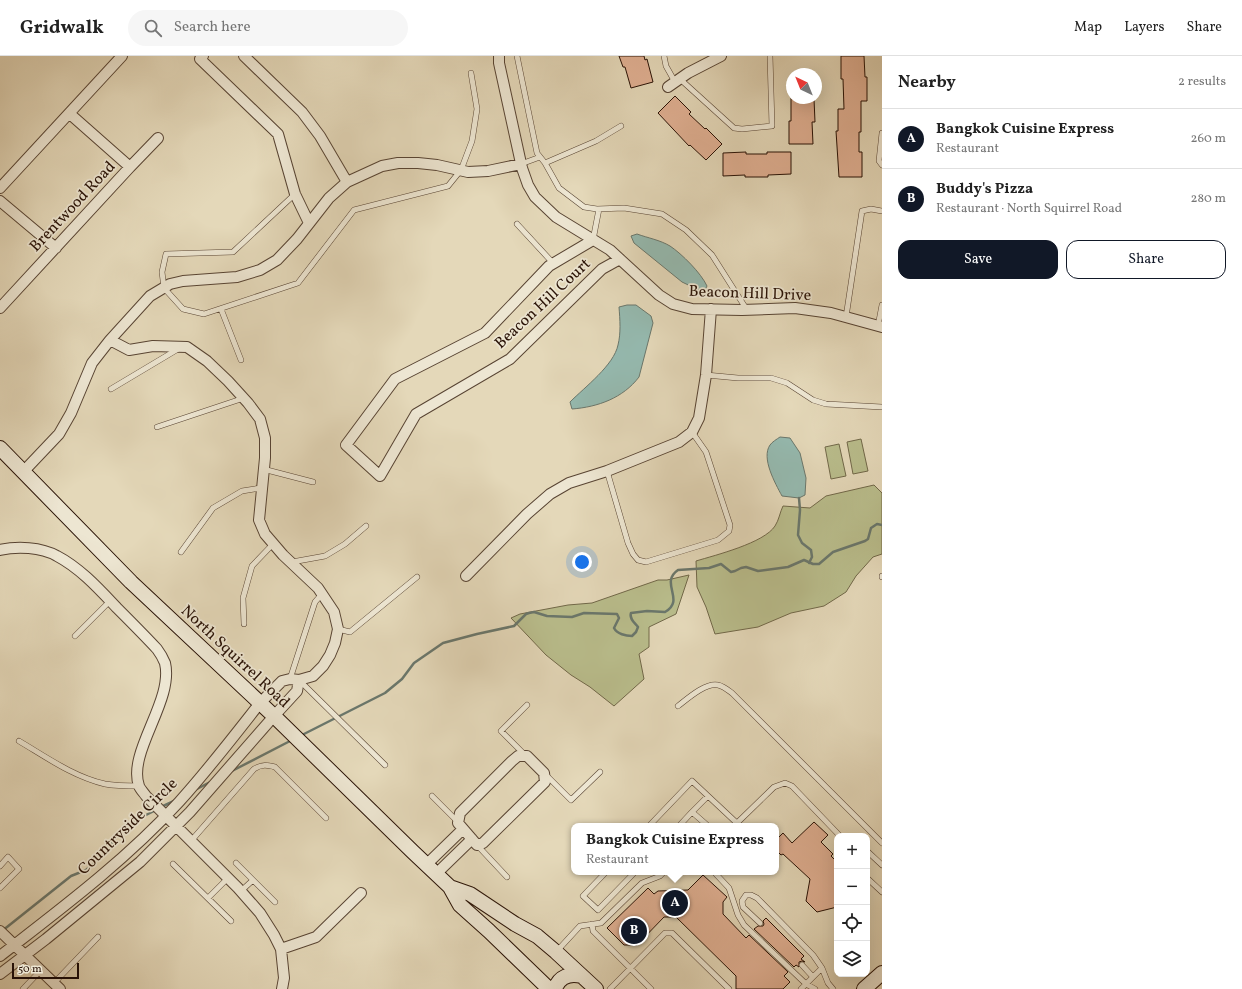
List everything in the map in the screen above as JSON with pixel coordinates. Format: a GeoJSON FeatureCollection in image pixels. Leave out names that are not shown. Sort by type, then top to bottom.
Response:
{"type":"FeatureCollection","features":[{"type":"Feature","properties":{"kind":"street"},"geometry":{"type":"LineString","coordinates":[[0,188],[122,56]]}},
{"type":"Feature","properties":{"kind":"street"},"geometry":{"type":"LineString","coordinates":[[203,56],[200,59],[211,71],[278,134],[295,194],[309,224]]}},
{"type":"Feature","properties":{"kind":"street"},"geometry":{"type":"LineString","coordinates":[[244,56],[302,112],[320,136],[347,182]]}},
{"type":"Feature","properties":{"kind":"street","name":"Beacon Hill Drive"},"geometry":{"type":"LineString","coordinates":[[499,56],[499,63],[521,164],[528,185],[535,197],[556,217],[610,250],[653,290],[673,304],[692,308],[748,310],[795,308],[831,313],[880,326]]}},
{"type":"Feature","properties":{"kind":"street"},"geometry":{"type":"LineString","coordinates":[[675,83],[705,63],[721,56]]}},
{"type":"Feature","properties":{"kind":"street","name":"Brentwood Road"},"geometry":{"type":"LineString","coordinates":[[0,308],[130,167],[70,114]]}},
{"type":"Feature","properties":{"kind":"street"},"geometry":{"type":"LineString","coordinates":[[130,167],[158,138]]}},
{"type":"Feature","properties":{"kind":"street"},"geometry":{"type":"LineString","coordinates":[[23,472],[59,434],[71,413],[92,364],[110,340],[148,298],[170,284],[183,280],[238,277],[260,270],[277,260],[297,239],[329,198],[347,182],[382,166],[398,163],[418,163],[437,165],[468,172],[488,171],[521,164]]}},
{"type":"Feature","properties":{"kind":"street"},"geometry":{"type":"LineString","coordinates":[[0,201],[56,248]]}},
{"type":"Feature","properties":{"kind":"street","name":"Beacon Hill Court"},"geometry":{"type":"LineString","coordinates":[[593,240],[549,266],[485,333],[395,379],[346,445],[380,476],[416,414],[510,359],[602,269],[620,259]]}},
{"type":"Feature","properties":{"kind":"street"},"geometry":{"type":"LineString","coordinates":[[466,576],[527,514],[550,494],[569,483],[679,442],[692,432],[699,418],[706,375],[711,309]]}},
{"type":"Feature","properties":{"kind":"street"},"geometry":{"type":"LineString","coordinates":[[110,340],[129,350],[153,346],[187,347],[207,361],[244,398],[260,419],[265,438],[259,520],[265,534],[273,544],[318,588],[334,612],[338,629]]}},
{"type":"Feature","properties":{"kind":"street","name":"North Squirrel Road"},"geometry":{"type":"LineString","coordinates":[[0,448],[132,582],[274,716],[450,887],[460,905],[549,989]]}},
{"type":"Feature","properties":{"kind":"street"},"geometry":{"type":"LineString","coordinates":[[0,550],[11,548],[41,550],[56,556],[81,573],[157,649],[164,662],[166,677],[161,702],[139,760],[137,772],[139,786],[146,796],[170,821]]}},
{"type":"Feature","properties":{"kind":"street","name":"Countryside Circle"},"geometry":{"type":"LineString","coordinates":[[0,956],[19,950],[134,866],[170,821],[179,802],[260,703],[282,682],[313,676],[323,666],[330,656],[338,629]]}},
{"type":"Feature","properties":{"kind":"street","name":"Countryside Circle"},"geometry":{"type":"LineString","coordinates":[[0,974],[19,950],[61,908],[130,851],[170,821],[190,812],[274,716],[298,691],[295,680]]}},
{"type":"Feature","properties":{"kind":"street"},"geometry":{"type":"LineString","coordinates":[[431,869],[460,826],[460,813],[512,761],[518,756],[527,756],[544,773],[545,782],[483,844],[475,842],[460,826]]}},
{"type":"Feature","properties":{"kind":"street","name":"Countryside Circle"},"geometry":{"type":"LineString","coordinates":[[170,821],[241,891],[260,913],[281,949],[284,978],[282,989]]}},
{"type":"Feature","properties":{"kind":"street"},"geometry":{"type":"LineString","coordinates":[[431,869],[475,842]]}},
{"type":"Feature","properties":{"kind":"street","name":"North Squirrel Road"},"geometry":{"type":"LineString","coordinates":[[450,887],[470,894],[537,936],[596,989]]}},
{"type":"Feature","properties":{"kind":"street"},"geometry":{"type":"LineString","coordinates":[[281,949],[316,937],[361,893]]}},
{"type":"Feature","properties":{"kind":"street"},"geometry":{"type":"LineString","coordinates":[[481,924],[486,914],[497,912]]}},
{"type":"Feature","properties":{"kind":"street"},"geometry":{"type":"LineString","coordinates":[[0,931],[57,986]]}},
{"type":"Feature","properties":{"kind":"street"},"geometry":{"type":"LineString","coordinates":[[864,989],[882,973]]}},
{"type":"Feature","properties":{"kind":"street"},"geometry":{"type":"LineString","coordinates":[[555,989],[557,984],[564,977],[570,975],[582,976]]}},
{"type":"Feature","properties":{"kind":"lane"},"geometry":{"type":"LineString","coordinates":[[517,56],[537,153],[560,188],[584,207],[599,209],[624,208],[662,214],[680,226],[712,255],[748,310]]}},
{"type":"Feature","properties":{"kind":"lane"},"geometry":{"type":"LineString","coordinates":[[664,56],[666,66],[675,83],[734,128],[742,130],[772,126],[770,56]]}},
{"type":"Feature","properties":{"kind":"lane"},"geometry":{"type":"LineString","coordinates":[[295,194],[233,252],[166,254],[162,272],[164,288],[183,309],[204,314],[298,283],[354,210],[448,186],[461,170],[472,141],[477,109],[471,73]]}},
{"type":"Feature","properties":{"kind":"lane"},"geometry":{"type":"LineString","coordinates":[[545,163],[596,141],[621,126]]}},
{"type":"Feature","properties":{"kind":"lane"},"geometry":{"type":"LineString","coordinates":[[882,133],[879,161],[882,165]]}},
{"type":"Feature","properties":{"kind":"lane"},"geometry":{"type":"LineString","coordinates":[[521,164],[540,156]]}},
{"type":"Feature","properties":{"kind":"lane"},"geometry":{"type":"LineString","coordinates":[[593,240],[599,209]]}},
{"type":"Feature","properties":{"kind":"lane"},"geometry":{"type":"LineString","coordinates":[[846,317],[862,211],[871,209],[882,211]]}},
{"type":"Feature","properties":{"kind":"lane"},"geometry":{"type":"LineString","coordinates":[[518,224],[554,263]]}},
{"type":"Feature","properties":{"kind":"lane"},"geometry":{"type":"LineString","coordinates":[[880,326],[882,305]]}},
{"type":"Feature","properties":{"kind":"lane"},"geometry":{"type":"LineString","coordinates":[[221,309],[241,360]]}},
{"type":"Feature","properties":{"kind":"lane"},"geometry":{"type":"LineString","coordinates":[[111,389],[182,346]]}},
{"type":"Feature","properties":{"kind":"lane"},"geometry":{"type":"LineString","coordinates":[[706,375],[738,378],[770,378],[786,383],[813,400],[826,404],[882,407]]}},
{"type":"Feature","properties":{"kind":"lane"},"geometry":{"type":"LineString","coordinates":[[157,427],[244,398]]}},
{"type":"Feature","properties":{"kind":"lane"},"geometry":{"type":"LineString","coordinates":[[607,470],[628,543],[633,554],[638,560],[646,562],[718,540],[729,531],[730,524],[706,452],[692,432]]}},
{"type":"Feature","properties":{"kind":"lane"},"geometry":{"type":"LineString","coordinates":[[263,469],[313,482]]}},
{"type":"Feature","properties":{"kind":"lane"},"geometry":{"type":"LineString","coordinates":[[182,552],[213,508],[242,491],[261,488]]}},
{"type":"Feature","properties":{"kind":"lane"},"geometry":{"type":"LineString","coordinates":[[291,562],[325,556],[345,544],[366,526]]}},
{"type":"Feature","properties":{"kind":"lane"},"geometry":{"type":"LineString","coordinates":[[244,624],[243,598],[252,566],[273,544]]}},
{"type":"Feature","properties":{"kind":"lane"},"geometry":{"type":"LineString","coordinates":[[338,629],[350,632],[417,577]]}},
{"type":"Feature","properties":{"kind":"lane"},"geometry":{"type":"LineString","coordinates":[[322,594],[315,602],[295,680],[385,765]]}},
{"type":"Feature","properties":{"kind":"lane"},"geometry":{"type":"LineString","coordinates":[[75,636],[110,601]]}},
{"type":"Feature","properties":{"kind":"lane"},"geometry":{"type":"LineString","coordinates":[[678,706],[693,694],[709,685],[717,684],[732,693],[882,844]]}},
{"type":"Feature","properties":{"kind":"lane"},"geometry":{"type":"LineString","coordinates":[[527,705],[501,731],[527,756]]}},
{"type":"Feature","properties":{"kind":"lane"},"geometry":{"type":"LineString","coordinates":[[19,742],[64,768],[89,780],[105,784],[139,786]]}},
{"type":"Feature","properties":{"kind":"lane"},"geometry":{"type":"LineString","coordinates":[[191,841],[254,769],[260,765],[275,767],[326,818]]}},
{"type":"Feature","properties":{"kind":"lane"},"geometry":{"type":"LineString","coordinates":[[544,773],[571,800],[600,772]]}},
{"type":"Feature","properties":{"kind":"lane"},"geometry":{"type":"LineString","coordinates":[[652,823],[692,781],[738,823]]}},
{"type":"Feature","properties":{"kind":"lane"},"geometry":{"type":"LineString","coordinates":[[740,823],[774,786],[785,783],[792,786],[837,833]]}},
{"type":"Feature","properties":{"kind":"lane"},"geometry":{"type":"LineString","coordinates":[[432,796],[460,826]]}},
{"type":"Feature","properties":{"kind":"lane"},"geometry":{"type":"LineString","coordinates":[[682,823],[708,796]]}},
{"type":"Feature","properties":{"kind":"lane"},"geometry":{"type":"LineString","coordinates":[[692,812],[705,823]]}},
{"type":"Feature","properties":{"kind":"lane"},"geometry":{"type":"LineString","coordinates":[[475,842],[507,877]]}},
{"type":"Feature","properties":{"kind":"lane"},"geometry":{"type":"LineString","coordinates":[[870,854],[882,865]]}},
{"type":"Feature","properties":{"kind":"lane"},"geometry":{"type":"LineString","coordinates":[[0,866],[8,857],[19,869],[0,888]]}},
{"type":"Feature","properties":{"kind":"lane"},"geometry":{"type":"LineString","coordinates":[[236,862],[275,902]]}},
{"type":"Feature","properties":{"kind":"lane"},"geometry":{"type":"LineString","coordinates":[[173,864],[231,921]]}},
{"type":"Feature","properties":{"kind":"lane"},"geometry":{"type":"LineString","coordinates":[[603,875],[583,896],[598,910],[632,875]]}},
{"type":"Feature","properties":{"kind":"lane"},"geometry":{"type":"LineString","coordinates":[[556,952],[580,926],[602,922],[642,883],[661,875]]}},
{"type":"Feature","properties":{"kind":"lane"},"geometry":{"type":"LineString","coordinates":[[717,875],[729,888],[738,915],[744,924],[806,984],[815,989]]}},
{"type":"Feature","properties":{"kind":"lane"},"geometry":{"type":"LineString","coordinates":[[208,898],[228,878]]}},
{"type":"Feature","properties":{"kind":"lane"},"geometry":{"type":"LineString","coordinates":[[241,891],[253,880]]}},
{"type":"Feature","properties":{"kind":"lane"},"geometry":{"type":"LineString","coordinates":[[870,881],[882,892]]}},
{"type":"Feature","properties":{"kind":"lane"},"geometry":{"type":"LineString","coordinates":[[760,923],[743,907],[742,900],[746,895],[751,895],[757,898],[813,955],[822,968],[828,983],[833,989]]}},
{"type":"Feature","properties":{"kind":"lane"},"geometry":{"type":"LineString","coordinates":[[592,924],[593,932],[650,989]]}},
{"type":"Feature","properties":{"kind":"lane"},"geometry":{"type":"LineString","coordinates":[[610,989],[666,933],[672,933],[729,989]]}},
{"type":"Feature","properties":{"kind":"lane"},"geometry":{"type":"LineString","coordinates":[[57,986],[98,937]]}},
{"type":"Feature","properties":{"kind":"lane"},"geometry":{"type":"LineString","coordinates":[[802,965],[813,977]]}},
{"type":"Feature","properties":{"kind":"lane"},"geometry":{"type":"LineString","coordinates":[[801,989],[822,968]]}},
{"type":"Feature","properties":{"kind":"lane"},"geometry":{"type":"LineString","coordinates":[[23,989],[41,970]]}},
{"type":"Feature","properties":{"kind":"green space"},"geometry":{"type":"Polygon","coordinates":[[[861,439],[868,471],[853,474],[847,442],[861,439]]]}},
{"type":"Feature","properties":{"kind":"green space"},"geometry":{"type":"Polygon","coordinates":[[[839,444],[846,476],[831,479],[825,447],[839,444]]]}},
{"type":"Feature","properties":{"kind":"green space"},"geometry":{"type":"Polygon","coordinates":[[[874,485],[882,493],[882,554],[873,557],[856,576],[846,592],[824,606],[791,613],[758,627],[715,634],[706,607],[697,587],[696,561],[739,548],[761,538],[775,526],[783,506],[810,508],[826,496],[874,485]]]}},
{"type":"Feature","properties":{"kind":"green space"},"geometry":{"type":"Polygon","coordinates":[[[689,575],[676,614],[649,627],[649,647],[639,654],[644,679],[614,706],[546,655],[511,618],[520,614],[568,605],[592,603],[658,580],[667,580],[689,575]]]}},
{"type":"Feature","properties":{"kind":"water"},"geometry":{"type":"Polygon","coordinates":[[[637,234],[662,242],[675,249],[700,275],[707,286],[705,290],[701,291],[682,282],[634,243],[631,236],[637,234]]]}},
{"type":"Feature","properties":{"kind":"water"},"geometry":{"type":"Polygon","coordinates":[[[636,305],[651,316],[653,323],[639,377],[618,396],[600,404],[572,409],[570,402],[605,368],[615,353],[620,336],[619,307],[636,305]]]}},
{"type":"Feature","properties":{"kind":"water"},"geometry":{"type":"Polygon","coordinates":[[[780,437],[790,438],[800,453],[806,478],[805,495],[799,498],[782,496],[770,470],[767,457],[768,450],[771,444],[780,437]]]}},
{"type":"Feature","properties":{"kind":"building"},"geometry":{"type":"Polygon","coordinates":[[[619,56],[644,56],[645,60],[647,59],[653,82],[631,88],[625,67],[623,67],[619,56]]]}},
{"type":"Feature","properties":{"kind":"building"},"geometry":{"type":"Polygon","coordinates":[[[841,56],[864,56],[865,77],[867,77],[867,101],[861,101],[861,132],[859,132],[859,152],[862,152],[862,177],[839,177],[836,131],[838,131],[838,109],[844,109],[843,79],[841,79],[841,56]]]}},
{"type":"Feature","properties":{"kind":"building"},"geometry":{"type":"Polygon","coordinates":[[[675,96],[691,112],[689,114],[722,144],[706,160],[690,145],[689,146],[658,113],[675,96]]]}},
{"type":"Feature","properties":{"kind":"building"},"geometry":{"type":"Polygon","coordinates":[[[791,104],[814,104],[815,122],[812,122],[813,144],[789,144],[789,121],[791,121],[791,104]]]}},
{"type":"Feature","properties":{"kind":"building"},"geometry":{"type":"Polygon","coordinates":[[[746,152],[746,154],[767,154],[767,152],[791,152],[791,174],[768,175],[768,177],[745,177],[745,175],[723,176],[723,153],[746,152]]]}},
{"type":"Feature","properties":{"kind":"building"},"geometry":{"type":"Polygon","coordinates":[[[814,822],[828,835],[821,842],[833,854],[831,856],[834,859],[834,908],[817,912],[806,901],[810,879],[783,854],[781,855],[779,853],[779,837],[783,833],[792,843],[814,822]]]}},
{"type":"Feature","properties":{"kind":"building"},"geometry":{"type":"Polygon","coordinates":[[[703,875],[727,897],[723,902],[723,914],[746,938],[749,935],[788,972],[784,976],[790,982],[783,989],[736,989],[736,976],[676,917],[664,917],[637,945],[624,945],[607,928],[648,888],[654,894],[658,891],[688,890],[703,875]]]}},
{"type":"Feature","properties":{"kind":"building"},"geometry":{"type":"Polygon","coordinates":[[[766,918],[804,956],[801,959],[805,962],[799,962],[799,967],[796,965],[794,967],[754,929],[758,926],[763,926],[763,921],[766,918]]]}},
{"type":"Feature","properties":{"kind":"waterway"},"geometry":{"type":"LineString","coordinates":[[799,498],[800,510],[798,535],[802,543],[811,550],[812,557],[809,563]]}},
{"type":"Feature","properties":{"kind":"waterway"},"geometry":{"type":"LineString","coordinates":[[302,735],[385,693],[402,679],[414,663],[443,643],[514,626],[526,614],[534,612],[547,616],[572,617],[584,613],[617,614],[619,618],[614,628],[615,630],[627,636],[632,636],[638,627],[632,619],[631,613],[647,611],[665,612],[671,607],[673,602],[671,580],[673,575],[678,570],[709,568],[721,564],[731,572],[746,567],[758,571],[788,567],[804,560],[813,564],[819,564],[833,552],[865,541],[868,539],[871,528],[877,524],[882,525]]}},
{"type":"Feature","properties":{"kind":"waterway"},"geometry":{"type":"LineString","coordinates":[[230,772],[292,740]]}},
{"type":"Feature","properties":{"kind":"waterway"},"geometry":{"type":"LineString","coordinates":[[195,790],[212,781]]}},
{"type":"Feature","properties":{"kind":"waterway"},"geometry":{"type":"LineString","coordinates":[[161,807],[174,801]]}},
{"type":"Feature","properties":{"kind":"waterway"},"geometry":{"type":"LineString","coordinates":[[2,931],[71,876],[86,870],[103,855],[106,848],[117,836],[136,820],[156,810]]}},
{"type":"Feature","properties":{"kind":"place","name":"Bangkok Cuisine Express"},"geometry":{"type":"Point","coordinates":[675,903]}},
{"type":"Feature","properties":{"kind":"place","name":"Buddy's Pizza"},"geometry":{"type":"Point","coordinates":[634,931]}}]}
